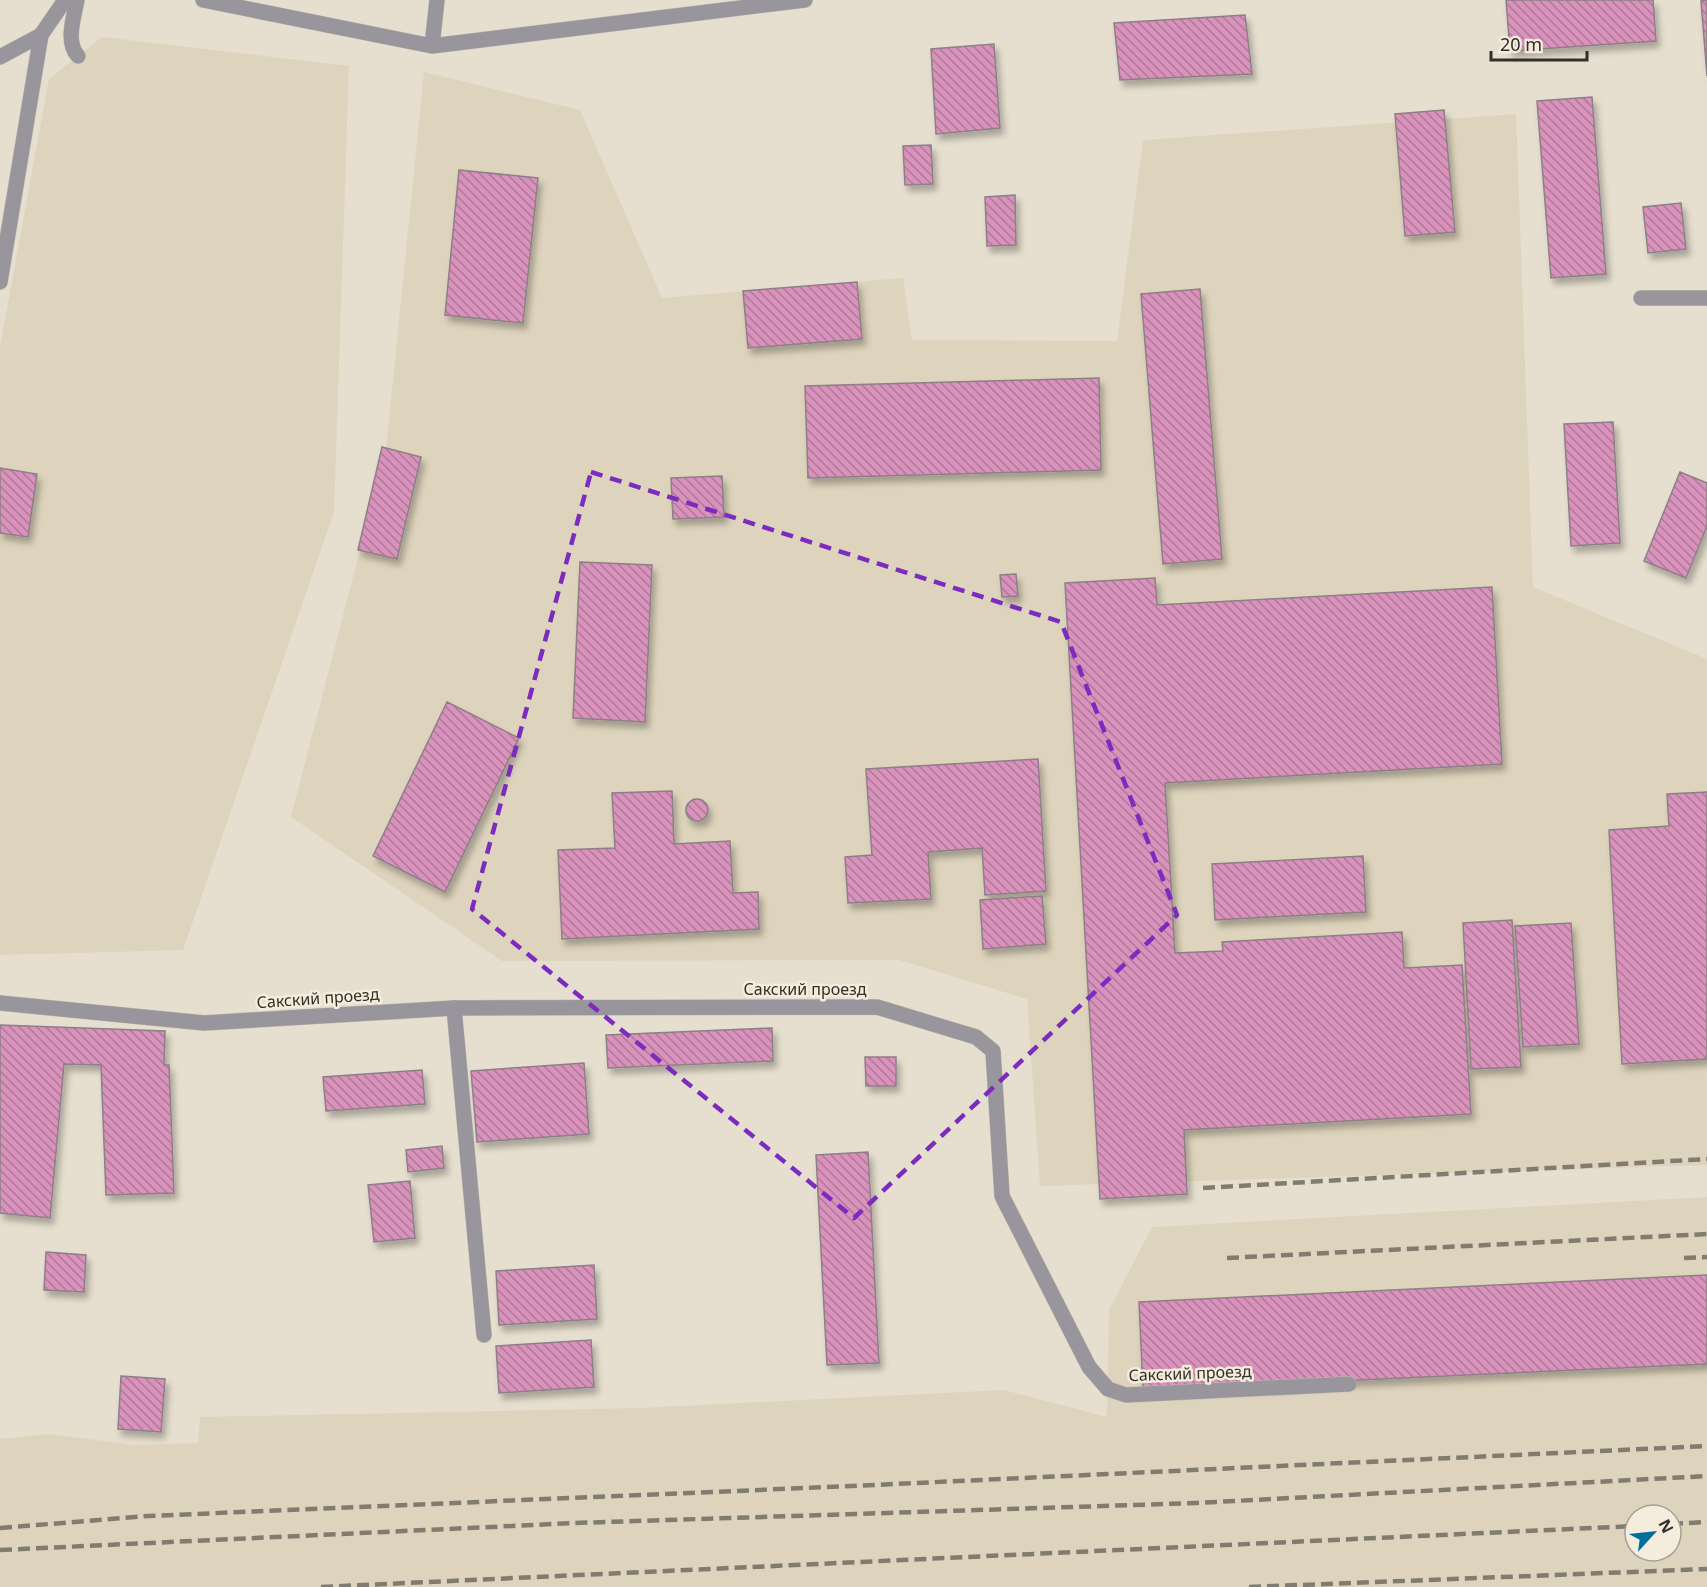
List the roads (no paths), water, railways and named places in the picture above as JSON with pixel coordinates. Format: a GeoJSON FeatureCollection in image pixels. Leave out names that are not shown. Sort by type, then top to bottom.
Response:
{"type":"FeatureCollection","features":[{"type":"Feature","properties":{"kind":"street"},"geometry":{"type":"LineString","coordinates":[[0,282],[41,35],[65,0]]}},
{"type":"Feature","properties":{"kind":"street"},"geometry":{"type":"LineString","coordinates":[[77,0],[71,32],[74,52],[78,56]]}},
{"type":"Feature","properties":{"kind":"street"},"geometry":{"type":"LineString","coordinates":[[204,0],[432,46],[805,0]]}},
{"type":"Feature","properties":{"kind":"street"},"geometry":{"type":"LineString","coordinates":[[432,46],[437,0]]}},
{"type":"Feature","properties":{"kind":"street"},"geometry":{"type":"LineString","coordinates":[[0,57],[41,35]]}},
{"type":"Feature","properties":{"kind":"street"},"geometry":{"type":"LineString","coordinates":[[1641,298],[1707,298]]}},
{"type":"Feature","properties":{"kind":"street","name":"Сакский проезд"},"geometry":{"type":"LineString","coordinates":[[0,1003],[204,1023],[454,1008],[877,1007],[976,1037],[993,1051],[1002,1197],[1089,1367],[1108,1389],[1126,1395],[1349,1384]]}},
{"type":"Feature","properties":{"kind":"street"},"geometry":{"type":"LineString","coordinates":[[454,1008],[484,1335]]}},
{"type":"Feature","properties":{"kind":"railway"},"geometry":{"type":"LineString","coordinates":[[1203,1188],[1707,1159]]}},
{"type":"Feature","properties":{"kind":"railway"},"geometry":{"type":"LineString","coordinates":[[1227,1258],[1707,1234]]}},
{"type":"Feature","properties":{"kind":"railway"},"geometry":{"type":"LineString","coordinates":[[1684,1258],[1707,1257]]}},
{"type":"Feature","properties":{"kind":"railway"},"geometry":{"type":"LineString","coordinates":[[0,1528],[148,1516],[1707,1446]]}},
{"type":"Feature","properties":{"kind":"railway"},"geometry":{"type":"LineString","coordinates":[[0,1550],[575,1523],[1196,1503],[1707,1476]]}},
{"type":"Feature","properties":{"kind":"railway"},"geometry":{"type":"LineString","coordinates":[[1683,1523],[1707,1522]]}},
{"type":"Feature","properties":{"kind":"railway"},"geometry":{"type":"LineString","coordinates":[[321,1587],[1623,1527]]}},
{"type":"Feature","properties":{"kind":"railway"},"geometry":{"type":"LineString","coordinates":[[1249,1587],[1707,1569]]}}]}
